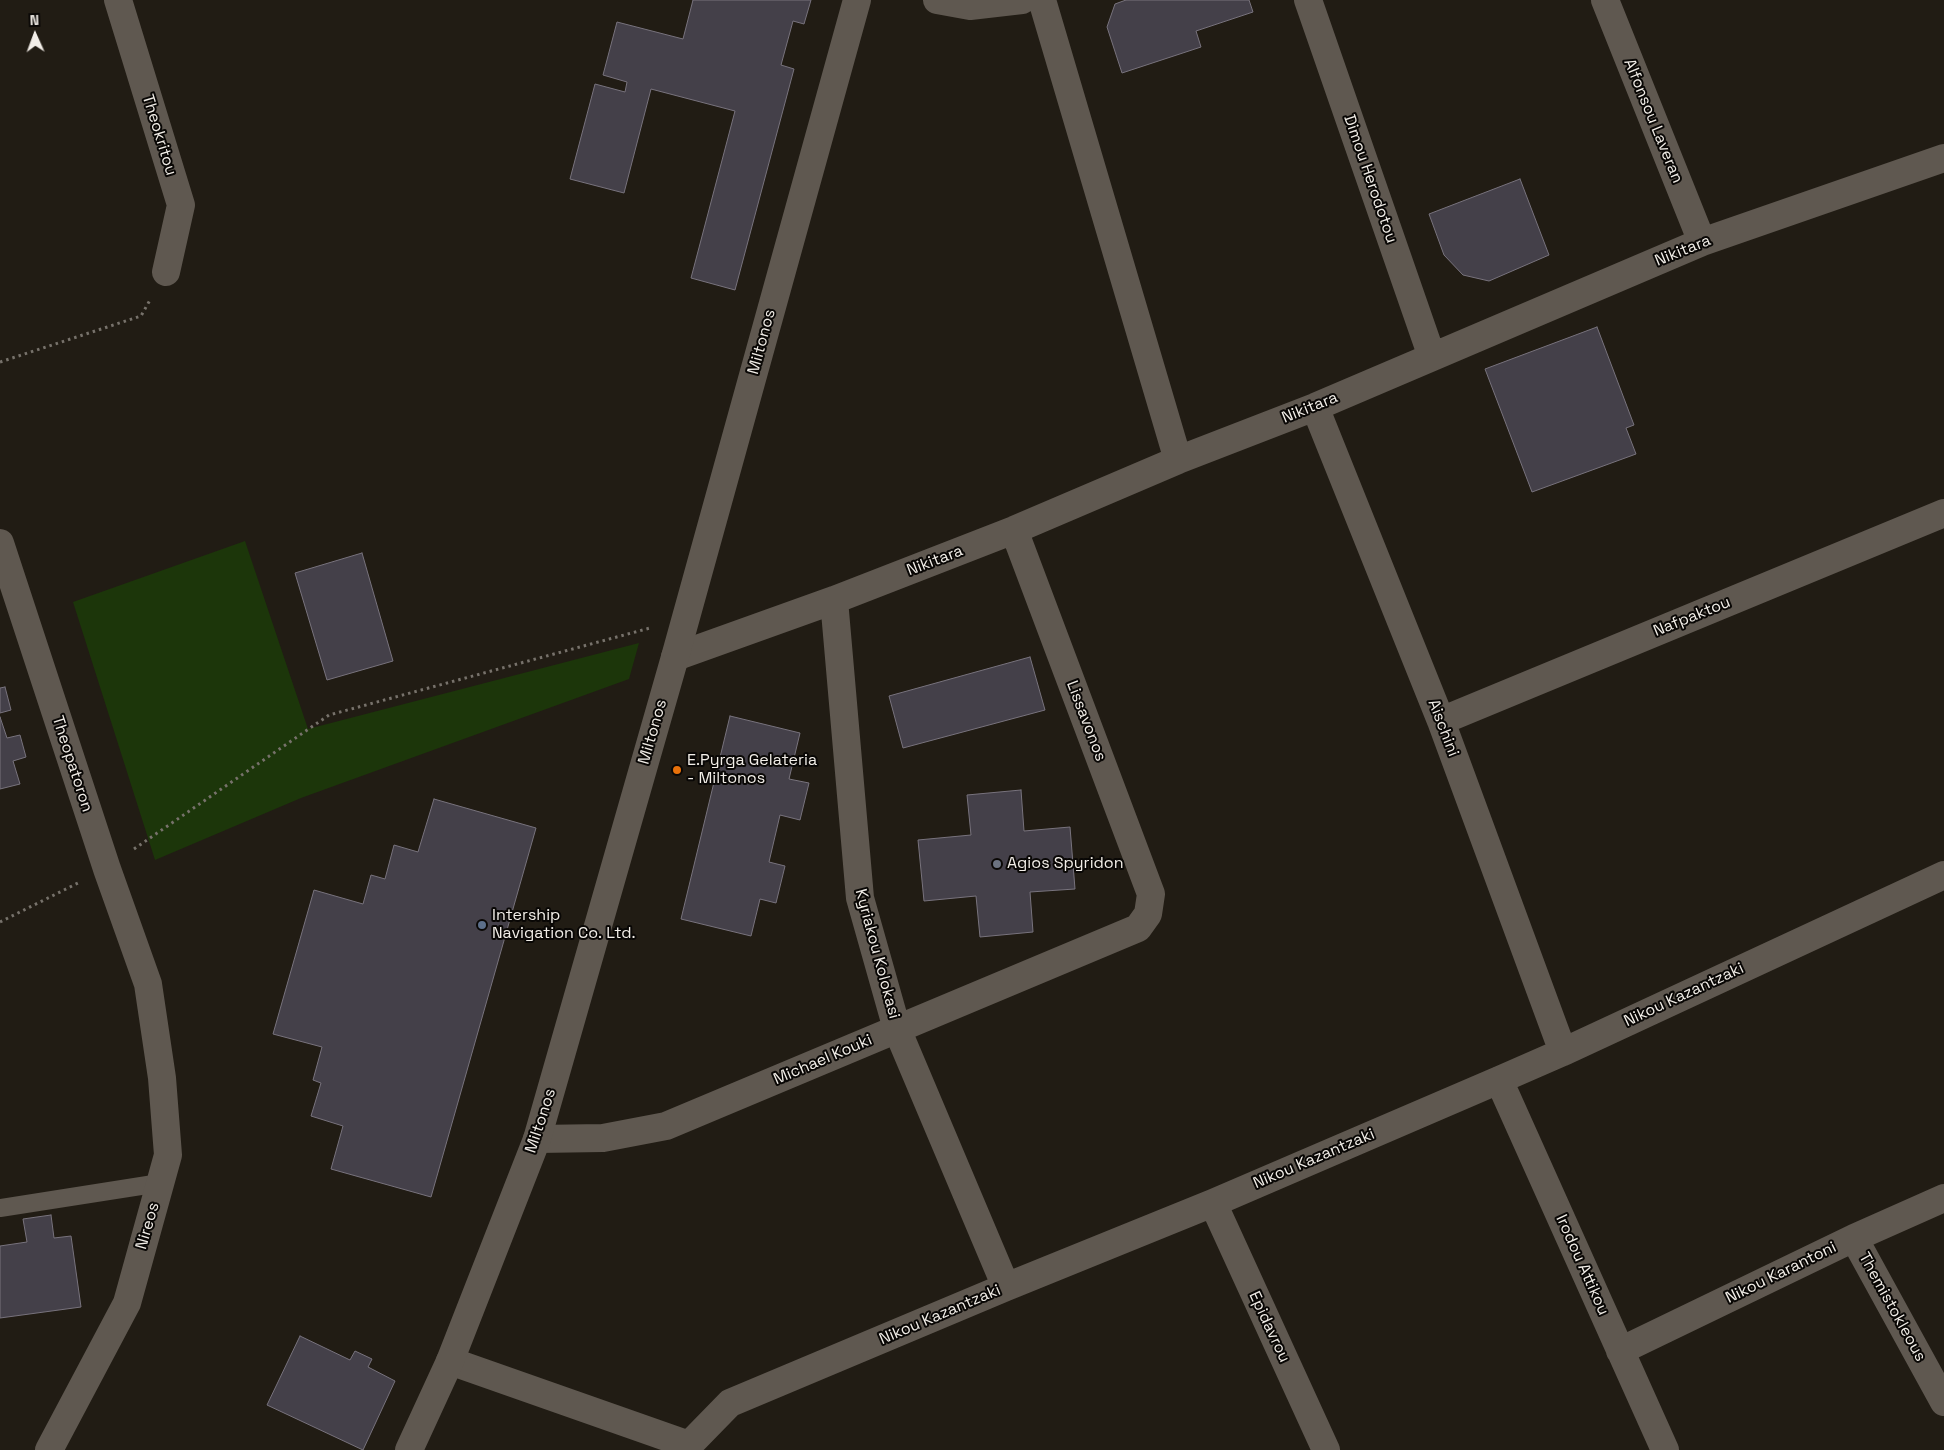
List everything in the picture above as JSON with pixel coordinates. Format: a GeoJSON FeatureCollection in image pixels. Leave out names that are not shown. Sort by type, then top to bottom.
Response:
{"type":"FeatureCollection","features":[{"type":"Feature","properties":{"kind":"street","name":"Theokritou"},"geometry":{"type":"LineString","coordinates":[[118,0],[181,205],[166,272]]}},
{"type":"Feature","properties":{"kind":"street","name":"Miltonos"},"geometry":{"type":"LineString","coordinates":[[409,1450],[450,1361],[538,1139],[675,657],[857,0]]}},
{"type":"Feature","properties":{"kind":"street"},"geometry":{"type":"LineString","coordinates":[[937,0],[970,6],[1022,0]]}},
{"type":"Feature","properties":{"kind":"street"},"geometry":{"type":"LineString","coordinates":[[1042,0],[1178,460]]}},
{"type":"Feature","properties":{"kind":"street","name":"Dimou Herodotou"},"geometry":{"type":"LineString","coordinates":[[1308,0],[1432,358]]}},
{"type":"Feature","properties":{"kind":"street","name":"Alfonsou Laveran"},"geometry":{"type":"LineString","coordinates":[[1605,0],[1702,242]]}},
{"type":"Feature","properties":{"kind":"street","name":"Nikitara"},"geometry":{"type":"LineString","coordinates":[[675,657],[834,600],[1014,530],[1178,460],[1432,358],[1702,242],[1944,158]]}},
{"type":"Feature","properties":{"kind":"street","name":"Aischini"},"geometry":{"type":"LineString","coordinates":[[1315,406],[1441,722],[1563,1052]]}},
{"type":"Feature","properties":{"kind":"street","name":"Nafpaktou"},"geometry":{"type":"LineString","coordinates":[[1441,722],[1944,513]]}},
{"type":"Feature","properties":{"kind":"street","name":"Lissavonos"},"geometry":{"type":"LineString","coordinates":[[1014,530],[1151,894],[1148,914]]}},
{"type":"Feature","properties":{"kind":"street","name":"Theopatoron"},"geometry":{"type":"LineString","coordinates":[[0,543],[107,869],[148,984]]}},
{"type":"Feature","properties":{"kind":"street","name":"Kyriakou Kolokasi"},"geometry":{"type":"LineString","coordinates":[[834,600],[860,898],[897,1029],[1006,1287]]}},
{"type":"Feature","properties":{"kind":"street","name":"Nikou Kazantzaki"},"geometry":{"type":"LineString","coordinates":[[689,1447],[730,1403],[1212,1203],[1499,1080],[1944,875]]}},
{"type":"Feature","properties":{"kind":"street","name":"Michael Kouki"},"geometry":{"type":"LineString","coordinates":[[538,1139],[603,1138],[666,1126],[1138,928],[1148,914]]}},
{"type":"Feature","properties":{"kind":"street","name":"Nireos"},"geometry":{"type":"LineString","coordinates":[[49,1450],[126,1303],[168,1155],[162,1078],[148,984]]}},
{"type":"Feature","properties":{"kind":"street","name":"Irodou Attikou"},"geometry":{"type":"LineString","coordinates":[[1499,1080],[1665,1450]]}},
{"type":"Feature","properties":{"kind":"street","name":"Nikou Karantoni"},"geometry":{"type":"LineString","coordinates":[[1620,1351],[1854,1238],[1944,1198]]}},
{"type":"Feature","properties":{"kind":"street","name":"Epidavrou"},"geometry":{"type":"LineString","coordinates":[[1212,1203],[1326,1450]]}},
{"type":"Feature","properties":{"kind":"street","name":"Themistokleous"},"geometry":{"type":"LineString","coordinates":[[1854,1238],[1944,1402]]}},
{"type":"Feature","properties":{"kind":"street"},"geometry":{"type":"LineString","coordinates":[[450,1361],[689,1447]]}},
{"type":"Feature","properties":{"kind":"lane"},"geometry":{"type":"LineString","coordinates":[[0,1208],[160,1183]]}},
{"type":"Feature","properties":{"kind":"path"},"geometry":{"type":"LineString","coordinates":[[0,362],[141,316],[166,272]]}},
{"type":"Feature","properties":{"kind":"path"},"geometry":{"type":"LineString","coordinates":[[0,922],[107,869],[329,715],[685,619]]}},
{"type":"Feature","properties":{"kind":"green space"},"geometry":{"type":"Polygon","coordinates":[[[245,541],[308,729],[639,643],[629,679],[301,798],[155,860],[73,602],[245,541]]]}},
{"type":"Feature","properties":{"kind":"building"},"geometry":{"type":"Polygon","coordinates":[[[693,0],[811,0],[804,24],[793,21],[781,65],[794,69],[735,290],[691,278],[735,111],[651,89],[624,193],[570,179],[595,84],[625,92],[627,82],[603,75],[617,22],[683,39],[693,0]]]}},
{"type":"Feature","properties":{"kind":"building"},"geometry":{"type":"Polygon","coordinates":[[[1126,0],[1249,0],[1253,12],[1196,31],[1201,47],[1122,73],[1107,27],[1115,4],[1126,0]]]}},
{"type":"Feature","properties":{"kind":"building"},"geometry":{"type":"Polygon","coordinates":[[[1520,179],[1549,255],[1489,281],[1463,275],[1444,255],[1429,214],[1520,179]]]}},
{"type":"Feature","properties":{"kind":"building"},"geometry":{"type":"Polygon","coordinates":[[[1597,327],[1634,425],[1626,428],[1636,454],[1532,492],[1485,369],[1597,327]]]}},
{"type":"Feature","properties":{"kind":"building"},"geometry":{"type":"Polygon","coordinates":[[[362,553],[393,661],[327,680],[295,573],[362,553]]]}},
{"type":"Feature","properties":{"kind":"building"},"geometry":{"type":"Polygon","coordinates":[[[1030,657],[1045,710],[903,748],[889,696],[1030,657]]]}},
{"type":"Feature","properties":{"kind":"building"},"geometry":{"type":"Polygon","coordinates":[[[5,687],[11,710],[0,713],[0,688],[5,687]]]}},
{"type":"Feature","properties":{"kind":"building"},"geometry":{"type":"Polygon","coordinates":[[[730,716],[800,733],[789,779],[809,783],[800,820],[780,815],[769,862],[785,866],[776,903],[760,899],[751,936],[681,919],[730,716]]]}},
{"type":"Feature","properties":{"kind":"building"},"geometry":{"type":"Polygon","coordinates":[[[0,717],[7,738],[20,735],[26,757],[13,761],[20,784],[0,789],[0,717]]]}},
{"type":"Feature","properties":{"kind":"building","name":"Agios Spyridon"},"geometry":{"type":"Polygon","coordinates":[[[1021,790],[1024,831],[1070,827],[1075,889],[1030,892],[1033,932],[980,937],[976,896],[924,901],[918,840],[971,835],[967,795],[1021,790]]]}},
{"type":"Feature","properties":{"kind":"building"},"geometry":{"type":"Polygon","coordinates":[[[434,799],[536,828],[431,1197],[331,1169],[343,1126],[311,1116],[321,1083],[313,1080],[322,1047],[273,1034],[314,890],[363,904],[371,875],[385,879],[394,845],[418,852],[434,799]]]}},
{"type":"Feature","properties":{"kind":"building"},"geometry":{"type":"Polygon","coordinates":[[[51,1215],[54,1238],[71,1236],[81,1307],[0,1318],[0,1246],[27,1242],[23,1219],[51,1215]]]}},
{"type":"Feature","properties":{"kind":"building"},"geometry":{"type":"Polygon","coordinates":[[[300,1336],[350,1360],[355,1351],[372,1359],[368,1367],[395,1381],[363,1450],[267,1405],[300,1336]]]}},
{"type":"Feature","properties":{"kind":"place","name":"E.Pyrga Gelateria - Miltonos"},"geometry":{"type":"Point","coordinates":[677,770]}},
{"type":"Feature","properties":{"kind":"place","name":"Agios Spyridon"},"geometry":{"type":"Point","coordinates":[997,864]}},
{"type":"Feature","properties":{"kind":"place","name":"Intership Navigation Co. Ltd."},"geometry":{"type":"Point","coordinates":[482,925]}}]}
